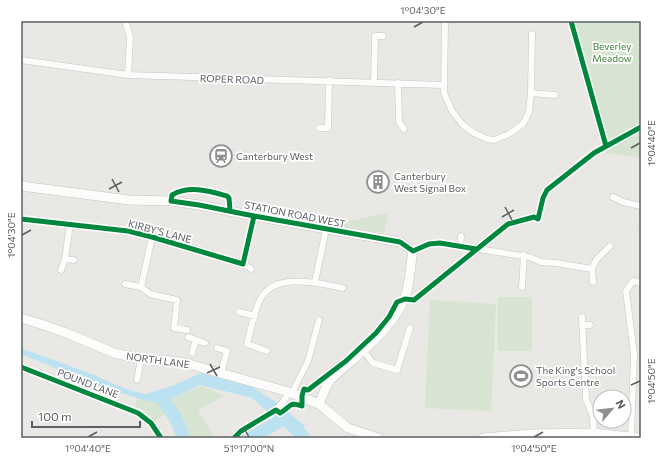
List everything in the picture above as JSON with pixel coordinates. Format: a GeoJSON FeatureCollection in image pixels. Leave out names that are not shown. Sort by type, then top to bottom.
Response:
{"type":"FeatureCollection","features":[{"type":"Feature","properties":{"kind":"main road","name":"STATION ROAD WEST"},"geometry":{"type":"LineString","coordinates":[[21,186],[129,200],[170,201],[199,205],[400,242],[413,251]]}},
{"type":"Feature","properties":{"kind":"main road"},"geometry":{"type":"LineString","coordinates":[[319,404],[331,379],[380,334],[394,319],[404,299],[413,251]]}},
{"type":"Feature","properties":{"kind":"main road","name":"NORTH LANE"},"geometry":{"type":"LineString","coordinates":[[21,318],[69,334],[114,354],[141,359],[190,359],[221,373],[290,392],[319,404],[348,428],[378,438]]}},
{"type":"Feature","properties":{"kind":"main road"},"geometry":{"type":"LineString","coordinates":[[483,438],[530,434],[594,433],[634,438]]}},
{"type":"Feature","properties":{"kind":"street"},"geometry":{"type":"LineString","coordinates":[[125,21],[130,37],[128,75]]}},
{"type":"Feature","properties":{"kind":"street"},"geometry":{"type":"LineString","coordinates":[[445,21],[444,93],[452,111],[458,119],[474,134],[487,139],[494,140],[518,128],[523,124],[529,112],[532,93],[532,34]]}},
{"type":"Feature","properties":{"kind":"street"},"geometry":{"type":"LineString","coordinates":[[374,82],[375,36],[383,36]]}},
{"type":"Feature","properties":{"kind":"street","name":"ROPER ROAD"},"geometry":{"type":"LineString","coordinates":[[21,60],[128,75],[266,80],[329,80],[443,85]]}},
{"type":"Feature","properties":{"kind":"street"},"geometry":{"type":"LineString","coordinates":[[319,128],[328,128],[329,80]]}},
{"type":"Feature","properties":{"kind":"street"},"geometry":{"type":"LineString","coordinates":[[398,83],[398,122],[404,129]]}},
{"type":"Feature","properties":{"kind":"street"},"geometry":{"type":"LineString","coordinates":[[532,93],[555,95]]}},
{"type":"Feature","properties":{"kind":"street"},"geometry":{"type":"LineString","coordinates":[[613,197],[623,202],[641,206]]}},
{"type":"Feature","properties":{"kind":"street"},"geometry":{"type":"LineString","coordinates":[[243,264],[254,216]]}},
{"type":"Feature","properties":{"kind":"street","name":"KIRBY'S LANE"},"geometry":{"type":"LineString","coordinates":[[21,219],[128,231],[243,264],[251,269]]}},
{"type":"Feature","properties":{"kind":"street"},"geometry":{"type":"LineString","coordinates":[[61,270],[65,259],[70,224]]}},
{"type":"Feature","properties":{"kind":"street"},"geometry":{"type":"LineString","coordinates":[[316,282],[326,229]]}},
{"type":"Feature","properties":{"kind":"street"},"geometry":{"type":"LineString","coordinates":[[460,247],[461,236]]}},
{"type":"Feature","properties":{"kind":"street"},"geometry":{"type":"LineString","coordinates":[[141,287],[152,237]]}},
{"type":"Feature","properties":{"kind":"street"},"geometry":{"type":"LineString","coordinates":[[413,251],[429,244],[440,243],[525,256],[541,262],[592,269]]}},
{"type":"Feature","properties":{"kind":"street"},"geometry":{"type":"LineString","coordinates":[[593,282],[592,269],[596,260],[610,246]]}},
{"type":"Feature","properties":{"kind":"street"},"geometry":{"type":"LineString","coordinates":[[522,287],[525,256]]}},
{"type":"Feature","properties":{"kind":"street"},"geometry":{"type":"LineString","coordinates":[[65,259],[74,260]]}},
{"type":"Feature","properties":{"kind":"street"},"geometry":{"type":"LineString","coordinates":[[634,438],[634,354],[626,291],[633,281],[641,283]]}},
{"type":"Feature","properties":{"kind":"street"},"geometry":{"type":"LineString","coordinates":[[267,351],[247,344],[262,297],[274,286],[289,282],[316,282],[343,288]]}},
{"type":"Feature","properties":{"kind":"street"},"geometry":{"type":"LineString","coordinates":[[125,284],[141,287],[150,294],[177,300],[174,328],[187,330]]}},
{"type":"Feature","properties":{"kind":"street"},"geometry":{"type":"LineString","coordinates":[[239,312],[255,316]]}},
{"type":"Feature","properties":{"kind":"street"},"geometry":{"type":"LineString","coordinates":[[582,317],[586,399],[593,416],[594,433]]}},
{"type":"Feature","properties":{"kind":"street"},"geometry":{"type":"LineString","coordinates":[[234,438],[241,431],[268,416],[285,401],[308,361],[320,320]]}},
{"type":"Feature","properties":{"kind":"street"},"geometry":{"type":"LineString","coordinates":[[582,325],[590,325]]}},
{"type":"Feature","properties":{"kind":"street"},"geometry":{"type":"LineString","coordinates":[[363,350],[373,363],[397,370],[410,328]]}},
{"type":"Feature","properties":{"kind":"street"},"geometry":{"type":"LineString","coordinates":[[188,337],[205,343]]}},
{"type":"Feature","properties":{"kind":"street"},"geometry":{"type":"LineString","coordinates":[[190,359],[196,340]]}},
{"type":"Feature","properties":{"kind":"street"},"geometry":{"type":"LineString","coordinates":[[217,348],[227,351],[221,373]]}},
{"type":"Feature","properties":{"kind":"street"},"geometry":{"type":"LineString","coordinates":[[137,380],[141,359]]}},
{"type":"Feature","properties":{"kind":"street","name":"POUND LANE"},"geometry":{"type":"LineString","coordinates":[[21,367],[138,413],[151,423],[161,438]]}},
{"type":"Feature","properties":{"kind":"green space","name":"Beverley Meadow"},"geometry":{"type":"Polygon","coordinates":[[[571,21],[641,21],[641,158],[606,153],[603,128],[571,21]]]}},
{"type":"Feature","properties":{"kind":"green space"},"geometry":{"type":"Polygon","coordinates":[[[388,213],[384,233],[320,222],[324,218],[335,224],[388,213]]]}},
{"type":"Feature","properties":{"kind":"green space"},"geometry":{"type":"Polygon","coordinates":[[[498,297],[532,297],[532,351],[498,351],[498,297]]]}},
{"type":"Feature","properties":{"kind":"green space"},"geometry":{"type":"Polygon","coordinates":[[[430,300],[496,304],[491,411],[425,408],[430,300]]]}},
{"type":"Feature","properties":{"kind":"green space"},"geometry":{"type":"Polygon","coordinates":[[[201,386],[225,396],[198,410],[215,438],[179,438],[165,414],[154,421],[145,411],[135,406],[137,398],[159,402],[174,398],[201,386]]]}},
{"type":"Feature","properties":{"kind":"water"},"geometry":{"type":"Polygon","coordinates":[[[21,348],[94,375],[116,385],[146,394],[172,386],[201,373],[251,386],[276,402],[305,426],[297,437],[252,398],[200,385],[169,400],[159,402],[147,401],[101,387],[21,354],[21,348]]]}},
{"type":"Feature","properties":{"kind":"waterway"},"geometry":{"type":"LineString","coordinates":[[160,396],[175,417],[184,438]]}},
{"type":"Feature","properties":{"kind":"waterway"},"geometry":{"type":"LineString","coordinates":[[251,438],[285,418]]}},
{"type":"Feature","properties":{"kind":"waterway"},"geometry":{"type":"LineString","coordinates":[[288,421],[304,438]]}},
{"type":"Feature","properties":{"kind":"railway"},"geometry":{"type":"LineString","coordinates":[[42,124],[234,149],[307,162],[379,178]]}},
{"type":"Feature","properties":{"kind":"railway"},"geometry":{"type":"LineString","coordinates":[[21,125],[110,145],[330,180],[381,183],[563,213],[641,228]]}},
{"type":"Feature","properties":{"kind":"cycle path"},"geometry":{"type":"LineString","coordinates":[[571,21],[606,146]]}},
{"type":"Feature","properties":{"kind":"cycle path"},"geometry":{"type":"LineString","coordinates":[[234,438],[241,431],[276,410],[280,413],[292,404],[302,406],[304,389],[308,390],[346,361],[376,333],[389,317],[397,302],[405,299],[414,300],[508,224],[534,217],[538,219],[543,198],[547,190],[594,153],[641,127]]}},
{"type":"Feature","properties":{"kind":"cycle path"},"geometry":{"type":"LineString","coordinates":[[230,210],[229,198],[220,194],[199,190],[185,190],[172,195],[171,201],[400,242],[413,251],[429,244],[440,243],[476,249]]}},
{"type":"Feature","properties":{"kind":"cycle path"},"geometry":{"type":"LineString","coordinates":[[21,219],[128,231],[243,264],[254,216]]}},
{"type":"Feature","properties":{"kind":"cycle path"},"geometry":{"type":"LineString","coordinates":[[21,367],[138,413],[151,423],[161,438]]}},
{"type":"Feature","properties":{"kind":"place","name":"Canterbury West"},"geometry":{"type":"Point","coordinates":[221,156]}},
{"type":"Feature","properties":{"kind":"place","name":"Canterbury West Signal Box"},"geometry":{"type":"Point","coordinates":[378,182]}},
{"type":"Feature","properties":{"kind":"place","name":"The King's School Sports Centre"},"geometry":{"type":"Point","coordinates":[521,376]}}]}
